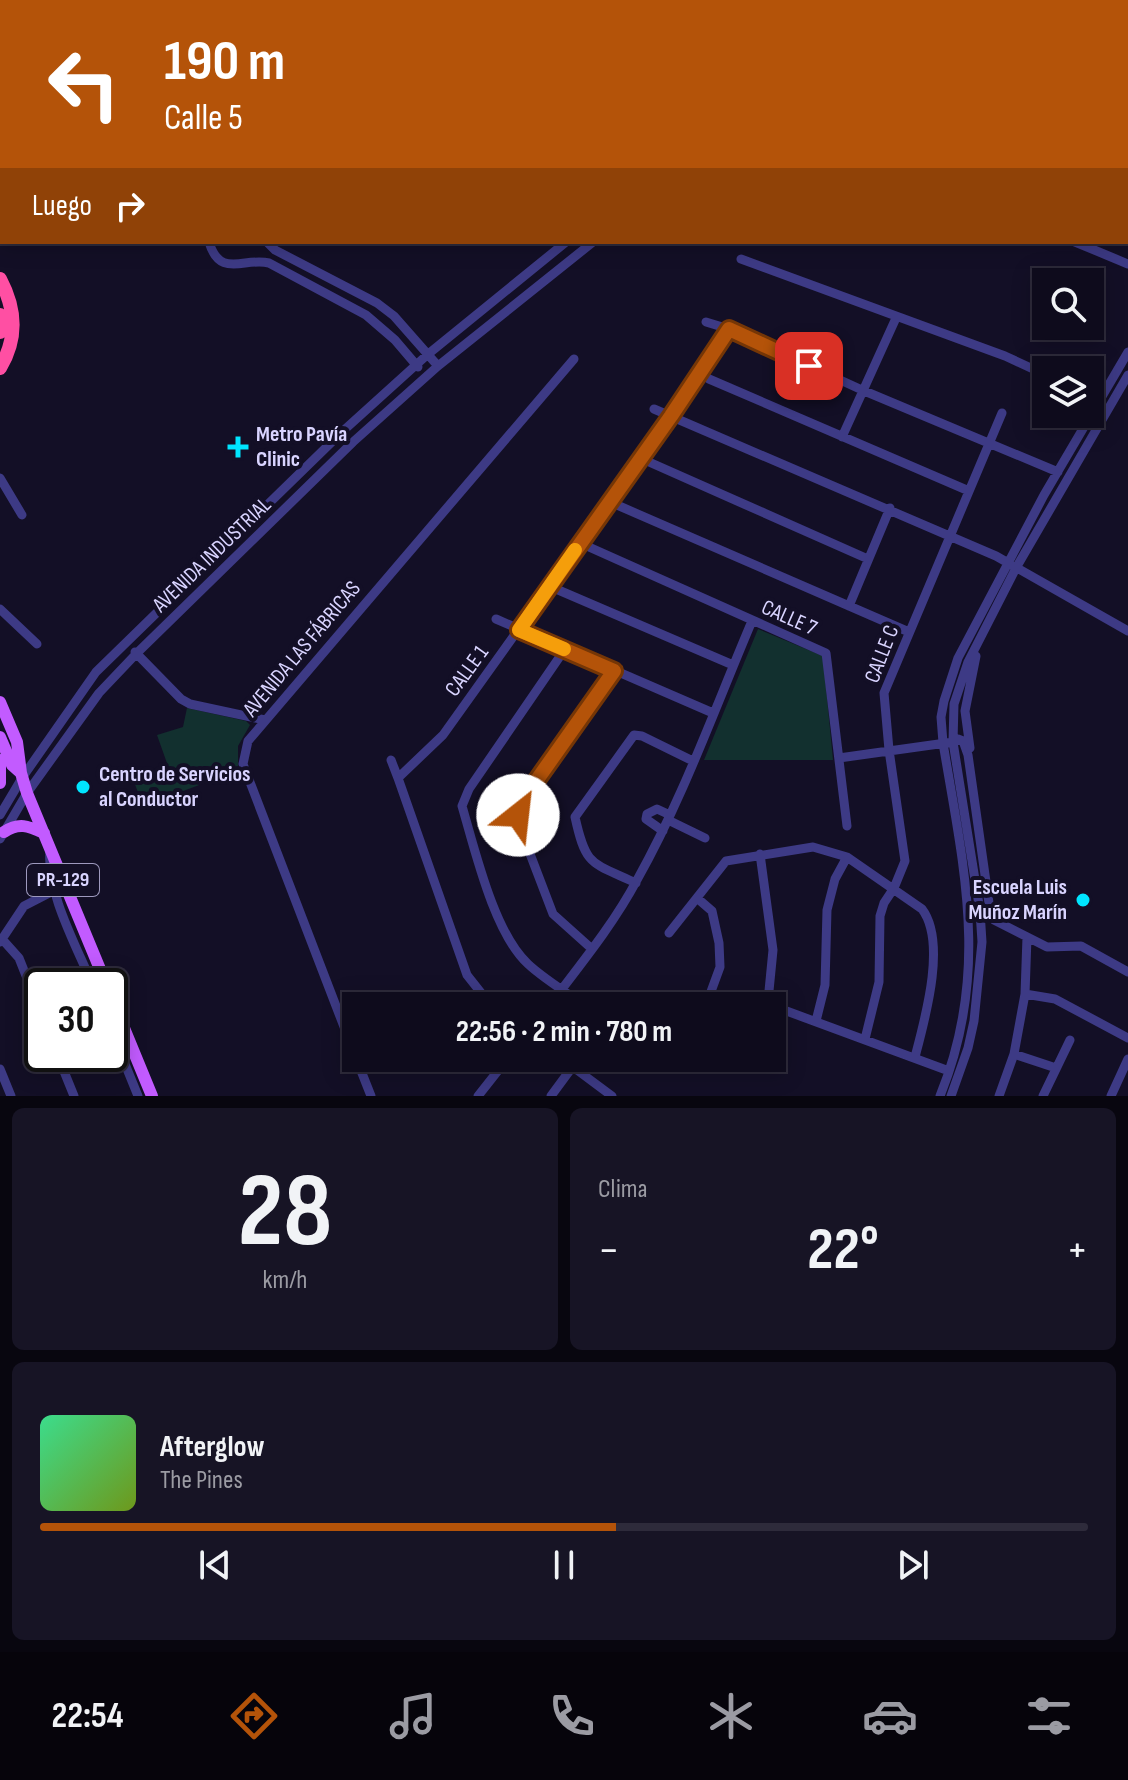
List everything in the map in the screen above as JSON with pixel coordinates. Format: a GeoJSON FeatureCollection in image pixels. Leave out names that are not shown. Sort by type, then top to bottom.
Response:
{"type":"FeatureCollection","features":[{"type":"Feature","properties":{"kind":"highway"},"geometry":{"type":"LineString","coordinates":[[0,279],[10,301],[14,328],[10,348],[0,368]]}},
{"type":"Feature","properties":{"kind":"highway"},"geometry":{"type":"LineString","coordinates":[[0,315],[0,332]]}},
{"type":"Feature","properties":{"kind":"main road","name":"PR-129"},"geometry":{"type":"LineString","coordinates":[[0,702],[17,742],[27,793],[44,833],[60,888],[98,968]]}},
{"type":"Feature","properties":{"kind":"main road","name":"PR-129"},"geometry":{"type":"LineString","coordinates":[[0,737],[12,765],[22,775]]}},
{"type":"Feature","properties":{"kind":"main road"},"geometry":{"type":"LineString","coordinates":[[0,760],[0,783]]}},
{"type":"Feature","properties":{"kind":"main road"},"geometry":{"type":"LineString","coordinates":[[2,835],[14,826],[23,824],[44,833]]}},
{"type":"Feature","properties":{"kind":"main road"},"geometry":{"type":"LineString","coordinates":[[128,1038],[152,1096]]}},
{"type":"Feature","properties":{"kind":"street"},"geometry":{"type":"LineString","coordinates":[[210,244],[212,252],[228,264],[269,263],[352,306],[379,325],[426,376]]}},
{"type":"Feature","properties":{"kind":"street"},"geometry":{"type":"LineString","coordinates":[[269,244],[377,303],[394,316],[438,366]]}},
{"type":"Feature","properties":{"kind":"street"},"geometry":{"type":"LineString","coordinates":[[563,244],[570,261]]}},
{"type":"Feature","properties":{"kind":"street","name":"AVENIDA INDUSTRIAL"},"geometry":{"type":"LineString","coordinates":[[0,815],[22,775],[88,682],[126,643],[343,431],[427,355],[563,244]]}},
{"type":"Feature","properties":{"kind":"street","name":"AVENIDA INDUSTRIAL"},"geometry":{"type":"LineString","coordinates":[[2,835],[27,793],[99,693],[137,653],[353,442],[426,376],[591,244]]}},
{"type":"Feature","properties":{"kind":"street"},"geometry":{"type":"LineString","coordinates":[[1080,244],[1128,264]]}},
{"type":"Feature","properties":{"kind":"street"},"geometry":{"type":"LineString","coordinates":[[741,259],[1032,369]]}},
{"type":"Feature","properties":{"kind":"street"},"geometry":{"type":"LineString","coordinates":[[842,437],[896,318]]}},
{"type":"Feature","properties":{"kind":"street"},"geometry":{"type":"LineString","coordinates":[[711,324],[729,329],[862,390],[1058,472]]}},
{"type":"Feature","properties":{"kind":"street","name":"CALLE 1"},"geometry":{"type":"LineString","coordinates":[[398,778],[443,735],[671,416],[729,329]]}},
{"type":"Feature","properties":{"kind":"street"},"geometry":{"type":"LineString","coordinates":[[1104,396],[1127,357]]}},
{"type":"Feature","properties":{"kind":"street","name":"AVENIDA LAS FÁBRICAS"},"geometry":{"type":"LineString","coordinates":[[342,1022],[243,764],[248,741],[574,359]]}},
{"type":"Feature","properties":{"kind":"street"},"geometry":{"type":"LineString","coordinates":[[699,372],[969,491]]}},
{"type":"Feature","properties":{"kind":"street"},"geometry":{"type":"LineString","coordinates":[[940,1096],[962,1029],[971,955],[969,905],[948,743],[954,704],[964,673],[1012,565],[1128,375]]}},
{"type":"Feature","properties":{"kind":"street"},"geometry":{"type":"LineString","coordinates":[[654,409],[951,535],[1012,565],[1128,631]]}},
{"type":"Feature","properties":{"kind":"street","name":"CALLE C"},"geometry":{"type":"LineString","coordinates":[[865,1039],[879,982],[880,916],[905,861],[884,693],[1002,413]]}},
{"type":"Feature","properties":{"kind":"street"},"geometry":{"type":"LineString","coordinates":[[951,1096],[974,1021],[982,942],[980,911],[941,717],[948,682],[1012,565],[1058,472],[1085,428]]}},
{"type":"Feature","properties":{"kind":"street"},"geometry":{"type":"LineString","coordinates":[[640,458],[868,559]]}},
{"type":"Feature","properties":{"kind":"street"},"geometry":{"type":"LineString","coordinates":[[0,478],[22,515]]}},
{"type":"Feature","properties":{"kind":"street"},"geometry":{"type":"LineString","coordinates":[[610,502],[909,632]]}},
{"type":"Feature","properties":{"kind":"street"},"geometry":{"type":"LineString","coordinates":[[849,606],[890,508]]}},
{"type":"Feature","properties":{"kind":"street","name":"CALLE 7"},"geometry":{"type":"LineString","coordinates":[[580,543],[826,653],[847,826]]}},
{"type":"Feature","properties":{"kind":"street"},"geometry":{"type":"LineString","coordinates":[[549,586],[733,665]]}},
{"type":"Feature","properties":{"kind":"street"},"geometry":{"type":"LineString","coordinates":[[0,609],[37,644]]}},
{"type":"Feature","properties":{"kind":"street"},"geometry":{"type":"LineString","coordinates":[[496,619],[713,713]]}},
{"type":"Feature","properties":{"kind":"street"},"geometry":{"type":"LineString","coordinates":[[560,992],[636,883],[663,831],[752,621]]}},
{"type":"Feature","properties":{"kind":"street"},"geometry":{"type":"LineString","coordinates":[[978,642],[965,711],[968,755],[997,921]]}},
{"type":"Feature","properties":{"kind":"street"},"geometry":{"type":"LineString","coordinates":[[126,643],[181,699],[190,704],[265,720]]}},
{"type":"Feature","properties":{"kind":"street"},"geometry":{"type":"LineString","coordinates":[[565,649],[469,789],[462,806],[485,882],[509,941],[527,964],[566,992]]}},
{"type":"Feature","properties":{"kind":"street"},"geometry":{"type":"LineString","coordinates":[[592,949],[553,914],[518,815],[522,801],[614,671]]}},
{"type":"Feature","properties":{"kind":"street"},"geometry":{"type":"LineString","coordinates":[[636,883],[592,862],[582,847],[575,817],[634,735],[693,761]]}},
{"type":"Feature","properties":{"kind":"street"},"geometry":{"type":"LineString","coordinates":[[839,758],[958,739],[963,741],[968,755]]}},
{"type":"Feature","properties":{"kind":"street"},"geometry":{"type":"LineString","coordinates":[[391,760],[467,975],[480,992]]}},
{"type":"Feature","properties":{"kind":"street"},"geometry":{"type":"LineString","coordinates":[[663,831],[646,819],[647,814],[657,809],[705,838]]}},
{"type":"Feature","properties":{"kind":"street"},"geometry":{"type":"LineString","coordinates":[[669,933],[726,861],[813,847],[847,857],[894,888],[929,918],[933,933],[930,998],[915,1057]]}},
{"type":"Feature","properties":{"kind":"street"},"geometry":{"type":"LineString","coordinates":[[760,854],[773,950],[769,992]]}},
{"type":"Feature","properties":{"kind":"street"},"geometry":{"type":"LineString","coordinates":[[816,1021],[825,985],[827,910],[835,879],[847,857]]}},
{"type":"Feature","properties":{"kind":"street"},"geometry":{"type":"LineString","coordinates":[[24,971],[19,958],[1,940],[24,906],[60,888],[87,968]]}},
{"type":"Feature","properties":{"kind":"street"},"geometry":{"type":"LineString","coordinates":[[697,898],[712,911],[719,943],[720,967],[711,992]]}},
{"type":"Feature","properties":{"kind":"street"},"geometry":{"type":"LineString","coordinates":[[982,942],[989,928],[997,921]]}},
{"type":"Feature","properties":{"kind":"street"},"geometry":{"type":"LineString","coordinates":[[997,921],[1047,947],[1081,946],[1128,972]]}},
{"type":"Feature","properties":{"kind":"street"},"geometry":{"type":"LineString","coordinates":[[999,1096],[1014,1054],[1025,994],[1027,937]]}},
{"type":"Feature","properties":{"kind":"street"},"geometry":{"type":"LineString","coordinates":[[1025,994],[1055,999],[1128,1038]]}},
{"type":"Feature","properties":{"kind":"street"},"geometry":{"type":"LineString","coordinates":[[786,1011],[949,1071]]}},
{"type":"Feature","properties":{"kind":"street"},"geometry":{"type":"LineString","coordinates":[[1043,1096],[1070,1040]]}},
{"type":"Feature","properties":{"kind":"street"},"geometry":{"type":"LineString","coordinates":[[1014,1054],[1056,1068]]}},
{"type":"Feature","properties":{"kind":"street"},"geometry":{"type":"LineString","coordinates":[[1111,1096],[1128,1059]]}},
{"type":"Feature","properties":{"kind":"street"},"geometry":{"type":"LineString","coordinates":[[0,1069],[11,1096]]}},
{"type":"Feature","properties":{"kind":"street"},"geometry":{"type":"LineString","coordinates":[[128,1071],[138,1096]]}},
{"type":"Feature","properties":{"kind":"street"},"geometry":{"type":"LineString","coordinates":[[64,1072],[74,1096]]}},
{"type":"Feature","properties":{"kind":"street","name":"AVENIDA LAS FÁBRICAS"},"geometry":{"type":"LineString","coordinates":[[362,1072],[371,1096]]}},
{"type":"Feature","properties":{"kind":"street"},"geometry":{"type":"LineString","coordinates":[[478,1096],[497,1072]]}},
{"type":"Feature","properties":{"kind":"street"},"geometry":{"type":"LineString","coordinates":[[551,1096],[569,1072]]}},
{"type":"Feature","properties":{"kind":"street"},"geometry":{"type":"LineString","coordinates":[[580,1072],[612,1096]]}},
{"type":"Feature","properties":{"kind":"green space"},"geometry":{"type":"Polygon","coordinates":[[[758,629],[823,656],[833,760],[704,760],[758,629]]]}},
{"type":"Feature","properties":{"kind":"green space"},"geometry":{"type":"Polygon","coordinates":[[[187,708],[246,721],[250,725],[238,746],[238,770],[230,778],[226,775],[143,806],[133,779],[168,766],[157,735],[183,727],[187,708]]]}},
{"type":"Feature","properties":{"kind":"slow traffic"},"geometry":{"type":"LineString","coordinates":[[564,649],[519,630],[575,550]]}},
{"type":"Feature","properties":{"kind":"place","name":"Metro Pavía Clinic"},"geometry":{"type":"Point","coordinates":[238,447]}},
{"type":"Feature","properties":{"kind":"place","name":"Centro de Servicios al Conductor"},"geometry":{"type":"Point","coordinates":[83,787]}},
{"type":"Feature","properties":{"kind":"place","name":"Escuela Luis Muñoz Marín"},"geometry":{"type":"Point","coordinates":[1083,900]}},
{"type":"Feature","properties":{"kind":"route"},"geometry":{"type":"LineString","coordinates":[[518,815],[522,801],[614,671],[519,630],[729,329],[809,366]]}}]}
